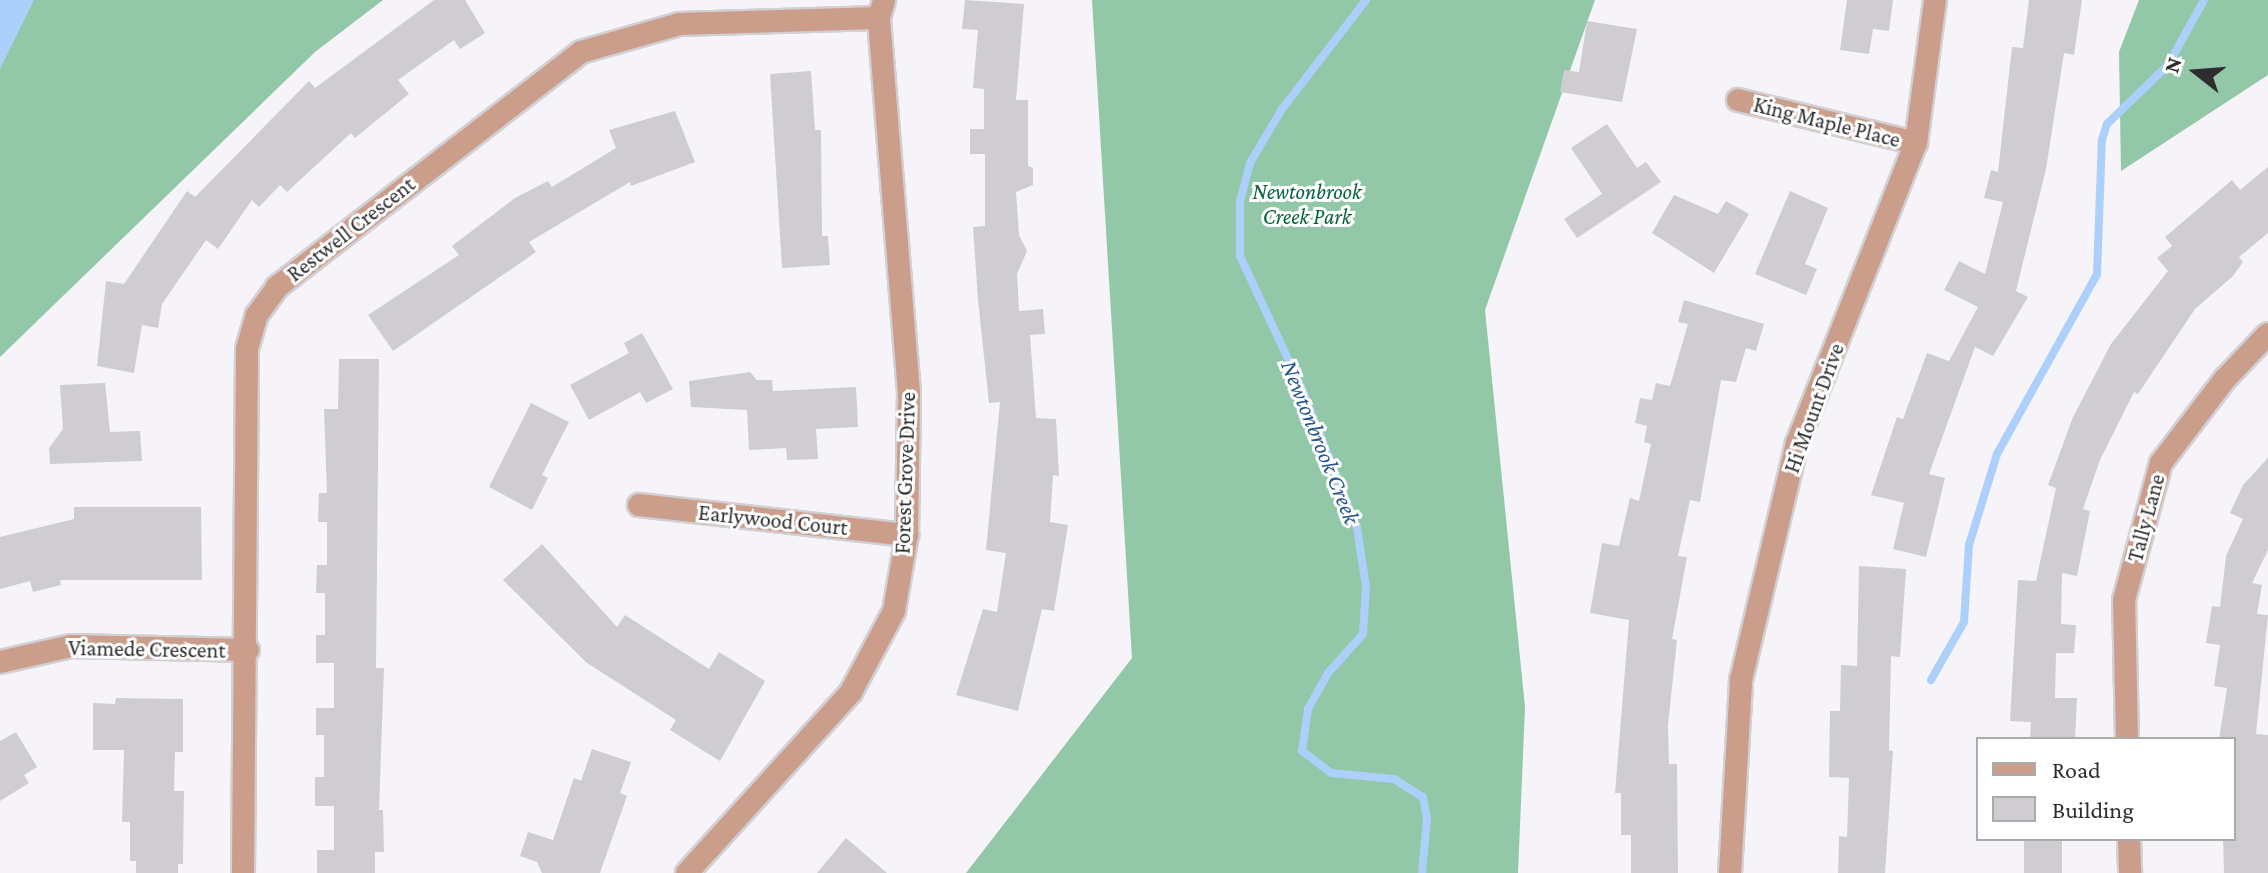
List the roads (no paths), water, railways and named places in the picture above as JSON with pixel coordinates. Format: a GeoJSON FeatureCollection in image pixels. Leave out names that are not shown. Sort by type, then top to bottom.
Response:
{"type":"FeatureCollection","features":[{"type":"Feature","properties":{"kind":"street","name":"Hi Mount Drive"},"geometry":{"type":"LineString","coordinates":[[1730,873],[1741,680],[1797,443],[1916,143],[1935,0]]}},
{"type":"Feature","properties":{"kind":"street","name":"Forest Grove Drive"},"geometry":{"type":"LineString","coordinates":[[687,873],[851,692],[894,611],[907,535],[909,393],[881,9]]}},
{"type":"Feature","properties":{"kind":"street","name":"Restwell Crescent"},"geometry":{"type":"LineString","coordinates":[[243,873],[248,650],[247,349],[257,315],[277,287],[581,52],[679,24],[881,9]]}},
{"type":"Feature","properties":{"kind":"street","name":"King Maple Place"},"geometry":{"type":"LineString","coordinates":[[1738,100],[1916,143]]}},
{"type":"Feature","properties":{"kind":"street","name":"Tally Lane"},"geometry":{"type":"LineString","coordinates":[[2127,737],[2124,600],[2161,463],[2225,379],[2268,334]]}},
{"type":"Feature","properties":{"kind":"street","name":"Earlywood Court"},"geometry":{"type":"LineString","coordinates":[[639,505],[907,535]]}},
{"type":"Feature","properties":{"kind":"street","name":"Viamede Crescent"},"geometry":{"type":"LineString","coordinates":[[0,662],[71,646],[248,650]]}},
{"type":"Feature","properties":{"kind":"street"},"geometry":{"type":"LineString","coordinates":[[2129,841],[2130,873]]}},
{"type":"Feature","properties":{"kind":"water"},"geometry":{"type":"Polygon","coordinates":[[[0,0],[34,0],[0,69],[0,0]]]}},
{"type":"Feature","properties":{"kind":"waterway","name":"Newtonbrook Creek"},"geometry":{"type":"LineString","coordinates":[[1366,0],[1282,109],[1250,163],[1240,202],[1240,256],[1302,389],[1357,528],[1366,587],[1363,634],[1328,673],[1308,709],[1302,751],[1331,773],[1394,779],[1423,797],[1427,819],[1422,873]]}},
{"type":"Feature","properties":{"kind":"waterway"},"geometry":{"type":"LineString","coordinates":[[1931,680],[1964,622],[1969,545],[1997,454],[2097,274],[2102,140],[2107,124],[2168,65],[2204,0]]}},
{"type":"Feature","properties":{"kind":"park label","name":"Newtonbrook Creek Park"},"geometry":{"type":"Point","coordinates":[1307,204]}}]}
